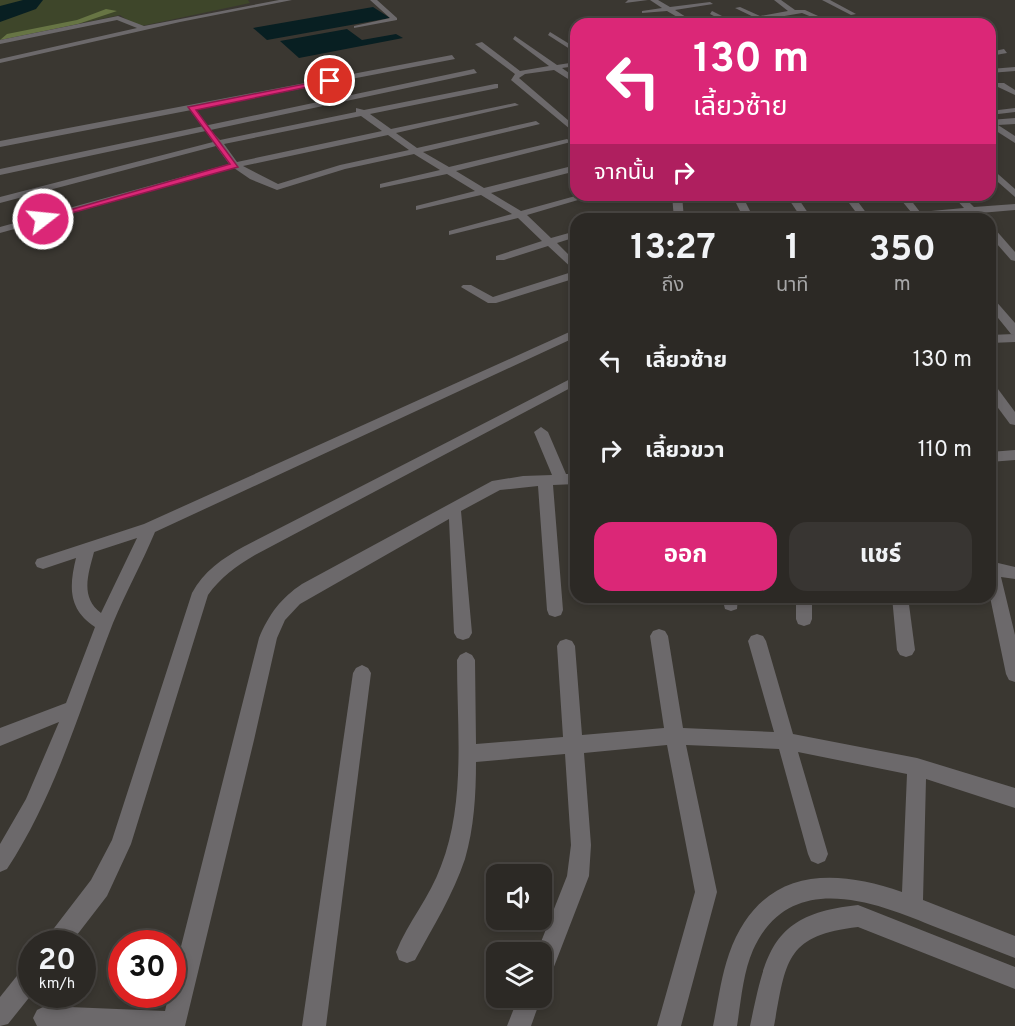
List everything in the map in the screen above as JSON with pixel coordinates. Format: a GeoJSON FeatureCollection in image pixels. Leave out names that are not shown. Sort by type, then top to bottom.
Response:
{"type":"FeatureCollection","features":[{"type":"Feature","properties":{"kind":"street"},"geometry":{"type":"LineString","coordinates":[[0,61],[143,28],[289,0]]}},
{"type":"Feature","properties":{"kind":"street"},"geometry":{"type":"LineString","coordinates":[[356,27],[395,19],[373,0]]}},
{"type":"Feature","properties":{"kind":"street"},"geometry":{"type":"LineString","coordinates":[[627,2],[645,0]]}},
{"type":"Feature","properties":{"kind":"street"},"geometry":{"type":"LineString","coordinates":[[652,0],[683,18]]}},
{"type":"Feature","properties":{"kind":"street"},"geometry":{"type":"LineString","coordinates":[[777,0],[793,12]]}},
{"type":"Feature","properties":{"kind":"street"},"geometry":{"type":"LineString","coordinates":[[825,0],[853,14]]}},
{"type":"Feature","properties":{"kind":"street"},"geometry":{"type":"LineString","coordinates":[[644,12],[710,4]]}},
{"type":"Feature","properties":{"kind":"street"},"geometry":{"type":"LineString","coordinates":[[738,8],[760,18],[806,11],[820,18]]}},
{"type":"Feature","properties":{"kind":"street"},"geometry":{"type":"LineString","coordinates":[[712,13],[722,18]]}},
{"type":"Feature","properties":{"kind":"street"},"geometry":{"type":"LineString","coordinates":[[0,42],[118,18],[143,28]]}},
{"type":"Feature","properties":{"kind":"street"},"geometry":{"type":"LineString","coordinates":[[550,34],[570,47]]}},
{"type":"Feature","properties":{"kind":"street"},"geometry":{"type":"LineString","coordinates":[[515,38],[570,78]]}},
{"type":"Feature","properties":{"kind":"street"},"geometry":{"type":"LineString","coordinates":[[479,44],[519,74]]}},
{"type":"Feature","properties":{"kind":"street"},"geometry":{"type":"LineString","coordinates":[[996,53],[1004,51]]}},
{"type":"Feature","properties":{"kind":"street"},"geometry":{"type":"LineString","coordinates":[[0,144],[452,57]]}},
{"type":"Feature","properties":{"kind":"street"},"geometry":{"type":"LineString","coordinates":[[570,65],[515,76],[515,81],[570,126]]}},
{"type":"Feature","properties":{"kind":"street"},"geometry":{"type":"LineString","coordinates":[[996,71],[1015,69]]}},
{"type":"Feature","properties":{"kind":"street"},"geometry":{"type":"LineString","coordinates":[[0,172],[474,70]]}},
{"type":"Feature","properties":{"kind":"street"},"geometry":{"type":"LineString","coordinates":[[330,81],[350,98],[362,115],[416,152],[520,215],[570,262]]}},
{"type":"Feature","properties":{"kind":"street"},"geometry":{"type":"LineString","coordinates":[[1001,85],[1015,93]]}},
{"type":"Feature","properties":{"kind":"street"},"geometry":{"type":"LineString","coordinates":[[0,200],[218,144],[495,86]]}},
{"type":"Feature","properties":{"kind":"street"},"geometry":{"type":"LineString","coordinates":[[0,230],[235,165],[514,105]]}},
{"type":"Feature","properties":{"kind":"street"},"geometry":{"type":"LineString","coordinates":[[191,108],[235,165],[265,183],[285,186],[343,167],[536,124]]}},
{"type":"Feature","properties":{"kind":"street"},"geometry":{"type":"LineString","coordinates":[[996,110],[1000,112]]}},
{"type":"Feature","properties":{"kind":"street"},"geometry":{"type":"LineString","coordinates":[[996,112],[1015,110]]}},
{"type":"Feature","properties":{"kind":"street"},"geometry":{"type":"LineString","coordinates":[[996,123],[1015,122]]}},
{"type":"Feature","properties":{"kind":"street"},"geometry":{"type":"LineString","coordinates":[[996,127],[1015,140]]}},
{"type":"Feature","properties":{"kind":"street"},"geometry":{"type":"LineString","coordinates":[[383,186],[567,142]]}},
{"type":"Feature","properties":{"kind":"street"},"geometry":{"type":"LineString","coordinates":[[419,208],[570,170]]}},
{"type":"Feature","properties":{"kind":"street"},"geometry":{"type":"LineString","coordinates":[[996,176],[1015,194]]}},
{"type":"Feature","properties":{"kind":"street"},"geometry":{"type":"LineString","coordinates":[[453,233],[570,201]]}},
{"type":"Feature","properties":{"kind":"street"},"geometry":{"type":"LineString","coordinates":[[907,201],[916,213]]}},
{"type":"Feature","properties":{"kind":"street"},"geometry":{"type":"LineString","coordinates":[[963,201],[972,211]]}},
{"type":"Feature","properties":{"kind":"street"},"geometry":{"type":"LineString","coordinates":[[954,213],[1015,207]]}},
{"type":"Feature","properties":{"kind":"street"},"geometry":{"type":"LineString","coordinates":[[500,258],[570,236]]}},
{"type":"Feature","properties":{"kind":"street"},"geometry":{"type":"LineString","coordinates":[[996,237],[1015,258]]}},
{"type":"Feature","properties":{"kind":"street"},"geometry":{"type":"LineString","coordinates":[[467,287],[492,301],[570,276]]}},
{"type":"Feature","properties":{"kind":"street"},"geometry":{"type":"LineString","coordinates":[[996,308],[1015,331]]}},
{"type":"Feature","properties":{"kind":"street"},"geometry":{"type":"LineString","coordinates":[[43,563],[149,528],[570,336]]}},
{"type":"Feature","properties":{"kind":"street"},"geometry":{"type":"LineString","coordinates":[[996,339],[1015,338]]}},
{"type":"Feature","properties":{"kind":"street"},"geometry":{"type":"LineString","coordinates":[[67,930],[99,888],[122,844],[200,593],[210,578],[225,565],[249,551],[570,383]]}},
{"type":"Feature","properties":{"kind":"street"},"geometry":{"type":"LineString","coordinates":[[996,399],[1015,421]]}},
{"type":"Feature","properties":{"kind":"street"},"geometry":{"type":"LineString","coordinates":[[541,432],[561,479],[555,610]]}},
{"type":"Feature","properties":{"kind":"street"},"geometry":{"type":"LineString","coordinates":[[996,457],[1015,455]]}},
{"type":"Feature","properties":{"kind":"street"},"geometry":{"type":"LineString","coordinates":[[45,1018],[173,1024],[273,622],[282,608],[300,593],[497,485],[561,479]]}},
{"type":"Feature","properties":{"kind":"street"},"geometry":{"type":"LineString","coordinates":[[453,508],[456,516],[463,633]]}},
{"type":"Feature","properties":{"kind":"street"},"geometry":{"type":"LineString","coordinates":[[0,862],[8,843],[37,800],[104,624],[149,528]]}},
{"type":"Feature","properties":{"kind":"street"},"geometry":{"type":"LineString","coordinates":[[87,547],[79,597],[82,609],[104,624]]}},
{"type":"Feature","properties":{"kind":"street"},"geometry":{"type":"LineString","coordinates":[[996,567],[1015,573]]}},
{"type":"Feature","properties":{"kind":"street"},"geometry":{"type":"LineString","coordinates":[[996,588],[1015,674]]}},
{"type":"Feature","properties":{"kind":"street"},"geometry":{"type":"LineString","coordinates":[[804,603],[804,619]]}},
{"type":"Feature","properties":{"kind":"street"},"geometry":{"type":"LineString","coordinates":[[901,603],[906,650]]}},
{"type":"Feature","properties":{"kind":"street"},"geometry":{"type":"LineString","coordinates":[[659,636],[675,736],[706,892],[669,1026]]}},
{"type":"Feature","properties":{"kind":"street"},"geometry":{"type":"LineString","coordinates":[[757,641],[818,854]]}},
{"type":"Feature","properties":{"kind":"street"},"geometry":{"type":"LineString","coordinates":[[552,943],[578,876],[581,845],[566,646]]}},
{"type":"Feature","properties":{"kind":"street"},"geometry":{"type":"LineString","coordinates":[[407,952],[454,860],[461,834],[466,754],[466,660]]}},
{"type":"Feature","properties":{"kind":"street"},"geometry":{"type":"LineString","coordinates":[[314,1026],[362,673]]}},
{"type":"Feature","properties":{"kind":"street"},"geometry":{"type":"LineString","coordinates":[[0,737],[34,722],[72,710]]}},
{"type":"Feature","properties":{"kind":"street"},"geometry":{"type":"LineString","coordinates":[[466,754],[675,736],[786,741],[917,767],[1015,798]]}},
{"type":"Feature","properties":{"kind":"street"},"geometry":{"type":"LineString","coordinates":[[912,906],[917,767]]}},
{"type":"Feature","properties":{"kind":"street"},"geometry":{"type":"LineString","coordinates":[[725,1026],[740,956],[750,933],[764,915],[783,900],[801,891],[833,886],[873,891],[1015,947]]}},
{"type":"Feature","properties":{"kind":"street"},"geometry":{"type":"LineString","coordinates":[[762,1026],[771,982],[784,946],[804,928],[830,917],[858,916],[1015,978]]}},
{"type":"Feature","properties":{"kind":"street"},"geometry":{"type":"LineString","coordinates":[[0,1016],[18,993]]}},
{"type":"Feature","properties":{"kind":"street"},"geometry":{"type":"LineString","coordinates":[[519,1026],[526,1008]]}},
{"type":"Feature","properties":{"kind":"green space"},"geometry":{"type":"Polygon","coordinates":[[[0,0],[248,0],[250,3],[137,27],[120,15],[0,40],[0,0]]]}},
{"type":"Feature","properties":{"kind":"green space"},"geometry":{"type":"Polygon","coordinates":[[[106,9],[117,11],[78,24],[0,40],[7,34],[77,20],[106,9]]]}},
{"type":"Feature","properties":{"kind":"water"},"geometry":{"type":"Polygon","coordinates":[[[23,0],[43,0],[36,9],[0,22],[0,6],[23,0]]]}},
{"type":"Feature","properties":{"kind":"water"},"geometry":{"type":"Polygon","coordinates":[[[373,7],[390,18],[267,40],[253,28],[373,7]]]}},
{"type":"Feature","properties":{"kind":"water"},"geometry":{"type":"Polygon","coordinates":[[[347,29],[362,40],[396,34],[403,38],[299,58],[280,41],[347,29]]]}},
{"type":"Feature","properties":{"kind":"route"},"geometry":{"type":"LineString","coordinates":[[43,219],[235,165],[191,108],[330,81]]}}]}
